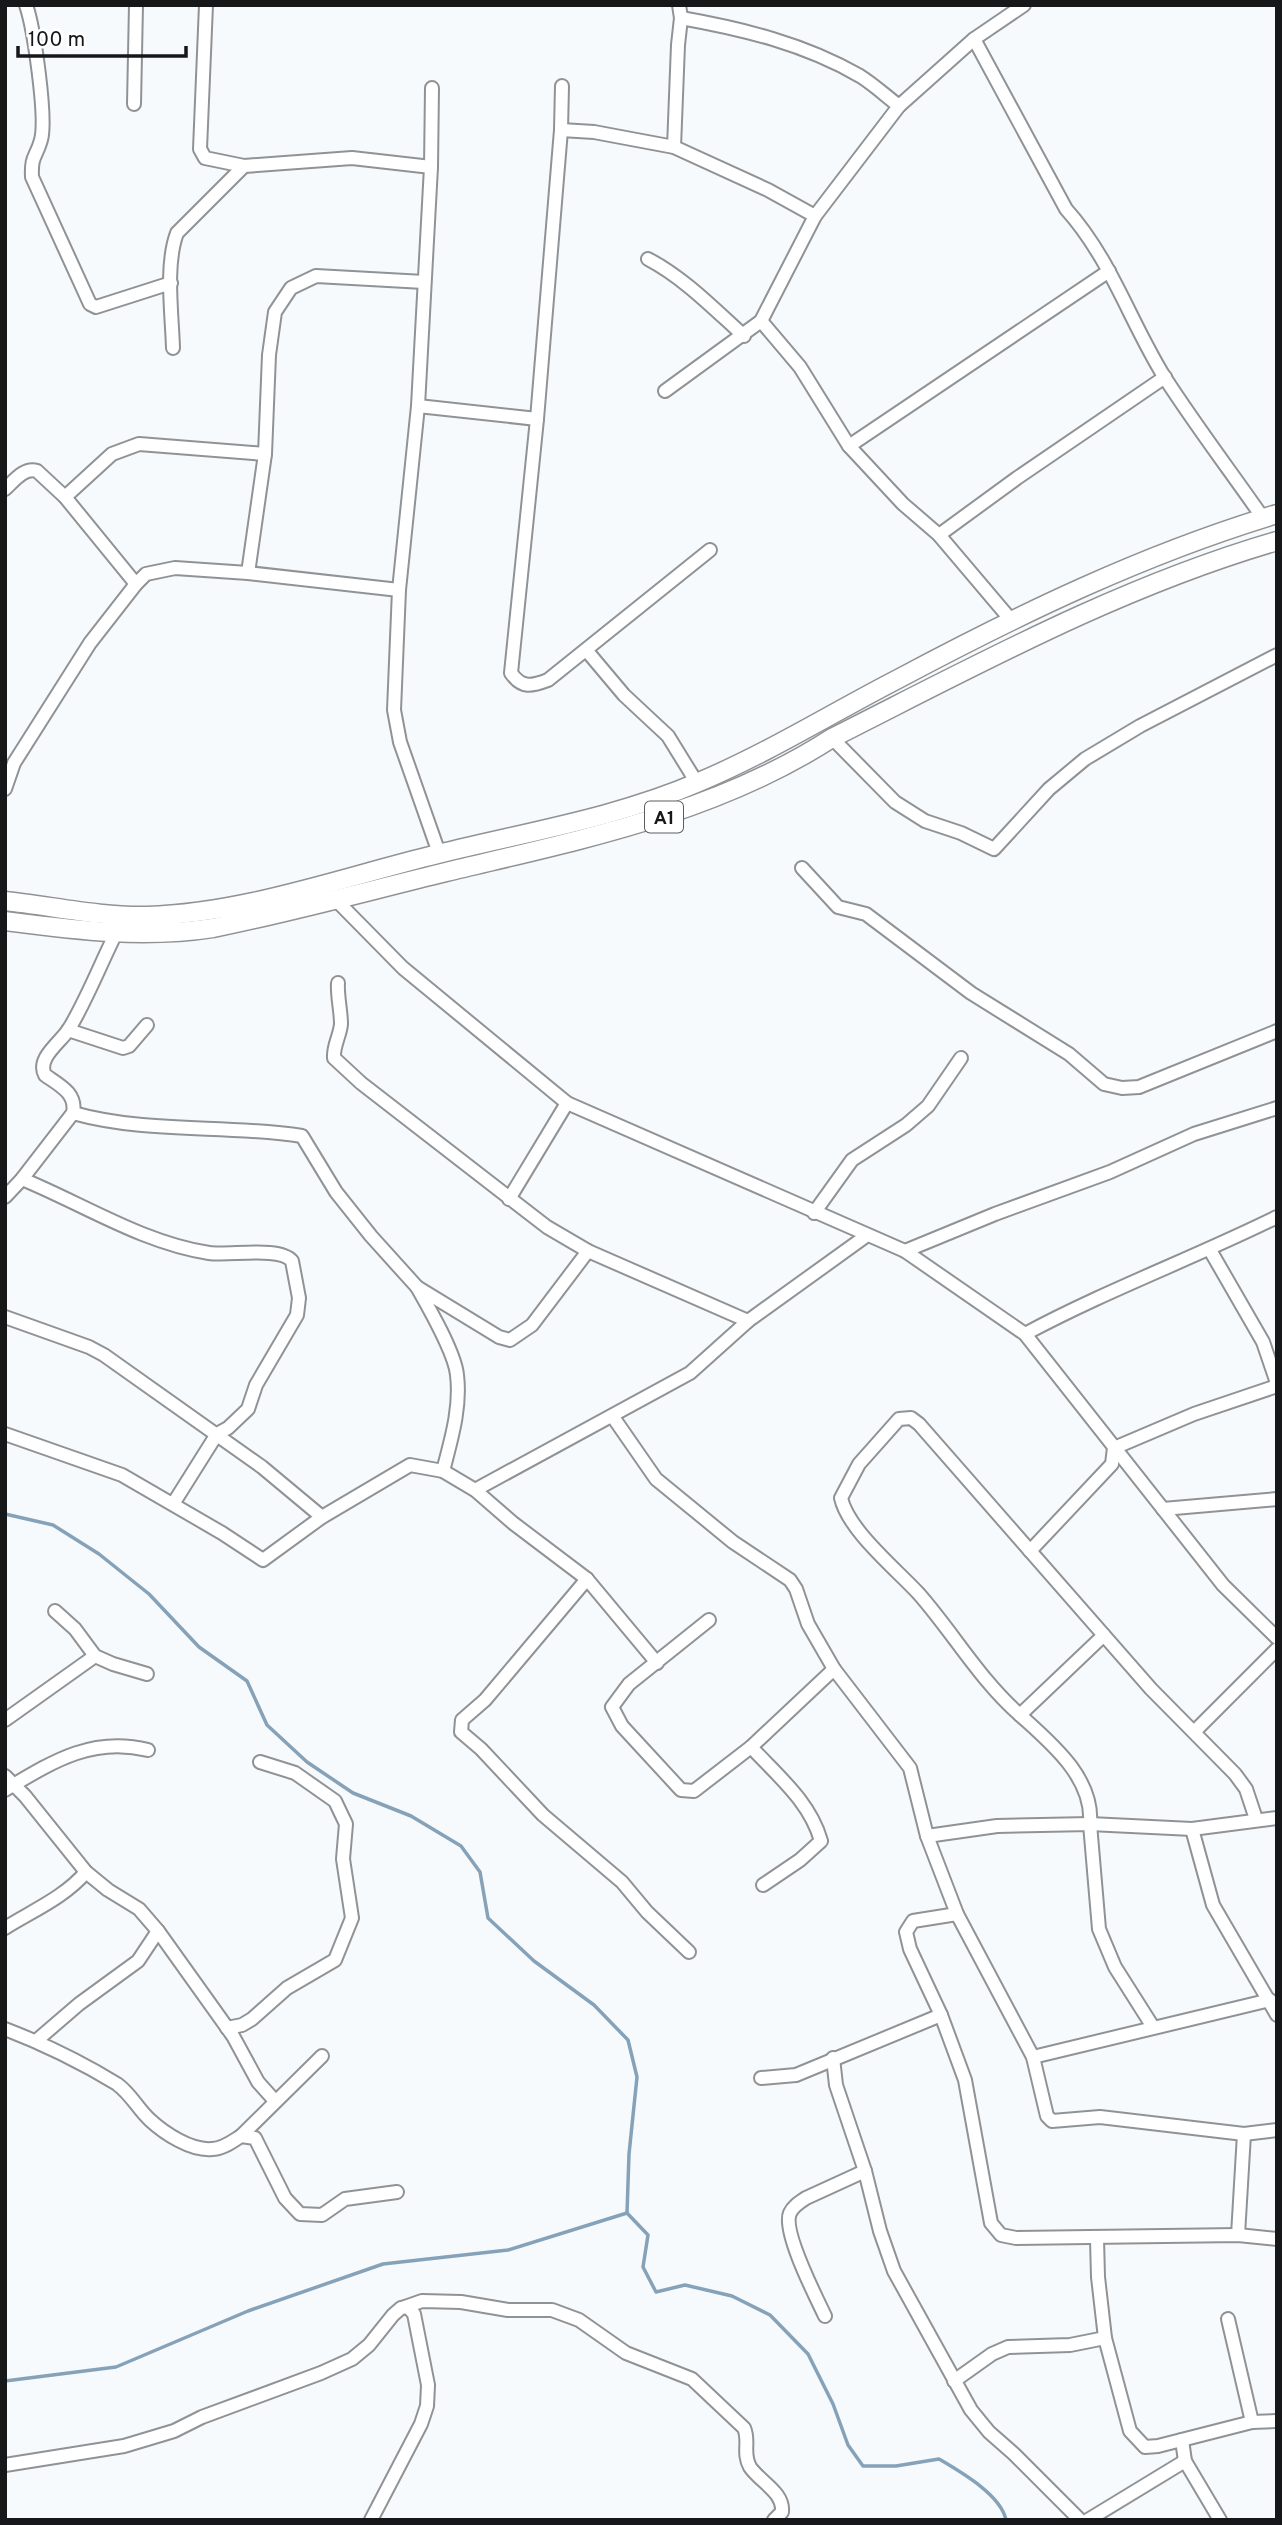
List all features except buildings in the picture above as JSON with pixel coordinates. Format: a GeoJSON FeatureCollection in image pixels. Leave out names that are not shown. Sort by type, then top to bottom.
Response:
{"type":"FeatureCollection","features":[{"type":"Feature","properties":{"kind":"highway","name":"A1"},"geometry":{"type":"LineString","coordinates":[[5,901],[118,915],[147,916],[205,910],[584,821],[697,783],[779,744],[1011,620],[1083,586],[1187,543],[1270,516]]}},
{"type":"Feature","properties":{"kind":"highway","name":"A1"},"geometry":{"type":"LineString","coordinates":[[5,921],[116,933],[178,933],[213,928],[582,840],[657,819],[732,791],[801,758],[832,738],[1062,622],[1196,566],[1277,541]]}},
{"type":"Feature","properties":{"kind":"street"},"geometry":{"type":"LineString","coordinates":[[26,5],[40,81],[41,139],[32,160],[32,177],[90,304],[96,307],[171,283]]}},
{"type":"Feature","properties":{"kind":"street"},"geometry":{"type":"LineString","coordinates":[[134,104],[136,5]]}},
{"type":"Feature","properties":{"kind":"street"},"geometry":{"type":"LineString","coordinates":[[206,5],[200,149],[205,158],[244,166],[352,158],[431,167]]}},
{"type":"Feature","properties":{"kind":"street"},"geometry":{"type":"LineString","coordinates":[[665,391],[744,336],[761,321],[815,216],[898,106],[974,39],[1024,5]]}},
{"type":"Feature","properties":{"kind":"street"},"geometry":{"type":"LineString","coordinates":[[674,147],[680,12],[798,46],[860,76],[898,106]]}},
{"type":"Feature","properties":{"kind":"street"},"geometry":{"type":"LineString","coordinates":[[974,39],[1066,209],[1087,232],[1109,271],[1164,377],[1270,516]]}},
{"type":"Feature","properties":{"kind":"street"},"geometry":{"type":"LineString","coordinates":[[562,86],[561,130],[537,419],[511,673],[517,682],[529,687],[548,680],[710,550]]}},
{"type":"Feature","properties":{"kind":"street"},"geometry":{"type":"LineString","coordinates":[[432,88],[431,167],[418,406],[399,590],[394,710],[400,742],[439,853]]}},
{"type":"Feature","properties":{"kind":"street"},"geometry":{"type":"LineString","coordinates":[[561,130],[594,132],[674,147],[768,190],[815,216]]}},
{"type":"Feature","properties":{"kind":"street"},"geometry":{"type":"LineString","coordinates":[[173,348],[171,283],[177,233],[244,166]]}},
{"type":"Feature","properties":{"kind":"street"},"geometry":{"type":"LineString","coordinates":[[648,259],[664,267],[689,286],[744,336]]}},
{"type":"Feature","properties":{"kind":"street"},"geometry":{"type":"LineString","coordinates":[[849,446],[1109,271]]}},
{"type":"Feature","properties":{"kind":"street"},"geometry":{"type":"LineString","coordinates":[[248,573],[265,454],[269,355],[275,312],[291,288],[316,276],[424,282]]}},
{"type":"Feature","properties":{"kind":"street"},"geometry":{"type":"LineString","coordinates":[[761,321],[800,367],[849,446],[903,504],[939,535],[1011,620]]}},
{"type":"Feature","properties":{"kind":"street"},"geometry":{"type":"LineString","coordinates":[[939,535],[1164,377]]}},
{"type":"Feature","properties":{"kind":"street"},"geometry":{"type":"LineString","coordinates":[[418,406],[537,419]]}},
{"type":"Feature","properties":{"kind":"street"},"geometry":{"type":"LineString","coordinates":[[65,497],[112,454],[139,444],[265,454]]}},
{"type":"Feature","properties":{"kind":"street"},"geometry":{"type":"LineString","coordinates":[[5,489],[25,471],[37,471],[65,497],[135,584]]}},
{"type":"Feature","properties":{"kind":"street"},"geometry":{"type":"LineString","coordinates":[[5,789],[14,763],[90,643],[135,584],[146,574],[175,568],[248,573],[399,590]]}},
{"type":"Feature","properties":{"kind":"street"},"geometry":{"type":"LineString","coordinates":[[587,651],[624,695],[668,736],[697,783]]}},
{"type":"Feature","properties":{"kind":"street"},"geometry":{"type":"LineString","coordinates":[[832,738],[895,802],[925,821],[961,833],[994,849],[1049,789],[1085,759],[1140,726],[1277,655]]}},
{"type":"Feature","properties":{"kind":"street"},"geometry":{"type":"LineString","coordinates":[[802,868],[838,907],[866,914],[971,993],[1069,1054],[1104,1084],[1122,1088],[1139,1087],[1277,1031]]}},
{"type":"Feature","properties":{"kind":"street"},"geometry":{"type":"LineString","coordinates":[[335,899],[403,968],[567,1104],[905,1251],[1025,1334],[1223,1585],[1277,1638]]}},
{"type":"Feature","properties":{"kind":"street"},"geometry":{"type":"LineString","coordinates":[[5,1197],[73,1113],[74,1105],[70,1093],[44,1075],[42,1062],[68,1030],[116,933]]}},
{"type":"Feature","properties":{"kind":"street"},"geometry":{"type":"LineString","coordinates":[[338,983],[341,1022],[340,1037],[333,1051],[334,1058],[361,1083],[547,1227],[588,1251],[748,1321]]}},
{"type":"Feature","properties":{"kind":"street"},"geometry":{"type":"LineString","coordinates":[[68,1030],[123,1048],[147,1025]]}},
{"type":"Feature","properties":{"kind":"street"},"geometry":{"type":"LineString","coordinates":[[814,1213],[852,1160],[906,1125],[928,1106],[961,1059]]}},
{"type":"Feature","properties":{"kind":"street"},"geometry":{"type":"LineString","coordinates":[[509,1199],[567,1104]]}},
{"type":"Feature","properties":{"kind":"street"},"geometry":{"type":"LineString","coordinates":[[905,1251],[995,1214],[1110,1172],[1194,1134],[1277,1108]]}},
{"type":"Feature","properties":{"kind":"street"},"geometry":{"type":"LineString","coordinates":[[73,1113],[100,1121],[168,1128],[302,1136],[336,1192],[417,1287],[438,1324],[457,1374],[456,1421],[443,1471]]}},
{"type":"Feature","properties":{"kind":"street"},"geometry":{"type":"LineString","coordinates":[[22,1179],[141,1233],[187,1249],[213,1254],[282,1254],[291,1258],[299,1298],[297,1315],[256,1385],[248,1409],[228,1428],[217,1434],[173,1504]]}},
{"type":"Feature","properties":{"kind":"street"},"geometry":{"type":"LineString","coordinates":[[1025,1334],[1125,1285],[1210,1250],[1277,1217]]}},
{"type":"Feature","properties":{"kind":"street"},"geometry":{"type":"LineString","coordinates":[[475,1490],[690,1373],[748,1321],[866,1236]]}},
{"type":"Feature","properties":{"kind":"street"},"geometry":{"type":"LineString","coordinates":[[1114,1448],[1194,1414],[1277,1385],[1263,1342],[1210,1250]]}},
{"type":"Feature","properties":{"kind":"street"},"geometry":{"type":"LineString","coordinates":[[417,1287],[499,1337],[510,1340],[532,1325],[588,1251]]}},
{"type":"Feature","properties":{"kind":"street"},"geometry":{"type":"LineString","coordinates":[[5,1317],[104,1355],[262,1467],[322,1517]]}},
{"type":"Feature","properties":{"kind":"street"},"geometry":{"type":"LineString","coordinates":[[613,1417],[656,1479],[733,1542],[790,1580],[796,1589],[808,1624],[834,1669],[911,1768],[927,1836],[957,1914],[1033,2057],[1047,2116],[1052,2121],[1100,2117],[1244,2134],[1277,2130]]}},
{"type":"Feature","properties":{"kind":"street"},"geometry":{"type":"LineString","coordinates":[[1153,2027],[1115,1967],[1099,1929],[1091,1809],[1080,1782],[1059,1750],[997,1695],[920,1595],[861,1534],[842,1504],[841,1498],[849,1480],[899,1419],[911,1418],[919,1424],[1152,1689],[1195,1731],[1246,1789],[1256,1819]]}},
{"type":"Feature","properties":{"kind":"street"},"geometry":{"type":"LineString","coordinates":[[5,1434],[122,1475],[263,1560],[322,1517],[410,1465],[443,1471],[475,1490],[513,1523],[587,1579],[657,1662]]}},
{"type":"Feature","properties":{"kind":"street"},"geometry":{"type":"LineString","coordinates":[[1030,1551],[1112,1464],[1114,1448]]}},
{"type":"Feature","properties":{"kind":"street"},"geometry":{"type":"LineString","coordinates":[[1163,1509],[1277,1499]]}},
{"type":"Feature","properties":{"kind":"street"},"geometry":{"type":"LineString","coordinates":[[587,1579],[485,1700],[462,1720],[461,1732],[481,1749],[543,1815],[622,1882],[647,1912],[689,1952]]}},
{"type":"Feature","properties":{"kind":"street"},"geometry":{"type":"LineString","coordinates":[[55,1611],[75,1629],[95,1656],[147,1674]]}},
{"type":"Feature","properties":{"kind":"street"},"geometry":{"type":"LineString","coordinates":[[709,1620],[629,1684],[612,1707],[622,1726],[681,1790],[694,1791],[751,1746],[834,1669]]}},
{"type":"Feature","properties":{"kind":"street"},"geometry":{"type":"LineString","coordinates":[[1020,1715],[1104,1635]]}},
{"type":"Feature","properties":{"kind":"street"},"geometry":{"type":"LineString","coordinates":[[1195,1731],[1277,1649]]}},
{"type":"Feature","properties":{"kind":"street"},"geometry":{"type":"LineString","coordinates":[[5,1720],[95,1656]]}},
{"type":"Feature","properties":{"kind":"street"},"geometry":{"type":"LineString","coordinates":[[148,1750],[121,1744],[92,1747],[8,1784],[86,1872],[108,1890],[139,1909],[158,1931],[227,2028],[253,2074],[275,2101]]}},
{"type":"Feature","properties":{"kind":"street"},"geometry":{"type":"LineString","coordinates":[[751,1746],[807,1806],[817,1825],[821,1841],[800,1860],[763,1885]]}},
{"type":"Feature","properties":{"kind":"street"},"geometry":{"type":"LineString","coordinates":[[227,2028],[242,2025],[252,2019],[287,1987],[335,1960],[352,1918],[342,1859],[346,1824],[335,1801],[295,1773],[260,1762]]}},
{"type":"Feature","properties":{"kind":"street"},"geometry":{"type":"LineString","coordinates":[[927,1836],[997,1826],[1090,1824],[1192,1829],[1277,1818]]}},
{"type":"Feature","properties":{"kind":"street"},"geometry":{"type":"LineString","coordinates":[[1192,1829],[1213,1905],[1277,2015]]}},
{"type":"Feature","properties":{"kind":"street"},"geometry":{"type":"LineString","coordinates":[[5,1928],[45,1904],[86,1872]]}},
{"type":"Feature","properties":{"kind":"street"},"geometry":{"type":"LineString","coordinates":[[957,1914],[912,1921],[906,1931],[910,1949],[941,2015],[965,2080],[991,2223],[1001,2235],[1016,2238],[1097,2239],[1238,2235],[1277,2239]]}},
{"type":"Feature","properties":{"kind":"street"},"geometry":{"type":"LineString","coordinates":[[36,2041],[79,2004],[138,1961],[158,1931]]}},
{"type":"Feature","properties":{"kind":"street"},"geometry":{"type":"LineString","coordinates":[[1033,2057],[1270,2000]]}},
{"type":"Feature","properties":{"kind":"street"},"geometry":{"type":"LineString","coordinates":[[761,2078],[796,2075],[941,2015]]}},
{"type":"Feature","properties":{"kind":"street"},"geometry":{"type":"LineString","coordinates":[[5,2029],[76,2060],[132,2095],[151,2122],[176,2139],[194,2147],[212,2150],[241,2136],[322,2056]]}},
{"type":"Feature","properties":{"kind":"street"},"geometry":{"type":"LineString","coordinates":[[834,2058],[836,2085],[894,2271],[971,2410],[989,2432],[1080,2520]]}},
{"type":"Feature","properties":{"kind":"street"},"geometry":{"type":"LineString","coordinates":[[1238,2235],[1244,2134]]}},
{"type":"Feature","properties":{"kind":"street"},"geometry":{"type":"LineString","coordinates":[[241,2136],[255,2138],[285,2198],[300,2214],[322,2215],[345,2199],[397,2192]]}},
{"type":"Feature","properties":{"kind":"street"},"geometry":{"type":"LineString","coordinates":[[825,2316],[799,2260],[789,2226],[789,2215],[797,2204],[806,2198],[865,2171]]}},
{"type":"Feature","properties":{"kind":"street"},"geometry":{"type":"LineString","coordinates":[[1097,2239],[1105,2338],[1130,2431],[1144,2447],[1158,2446],[1252,2422],[1277,2421]]}},
{"type":"Feature","properties":{"kind":"street"},"geometry":{"type":"LineString","coordinates":[[5,2465],[124,2446],[174,2431],[202,2417],[352,2359],[369,2346],[393,2315],[405,2307],[422,2301],[461,2302],[508,2310],[552,2310],[579,2320],[626,2353],[692,2379],[744,2428],[748,2436],[746,2455],[750,2466],[780,2498],[783,2506],[782,2512],[774,2520]]}},
{"type":"Feature","properties":{"kind":"street"},"geometry":{"type":"LineString","coordinates":[[371,2520],[421,2424],[427,2406],[428,2385],[414,2314],[405,2307]]}},
{"type":"Feature","properties":{"kind":"street"},"geometry":{"type":"LineString","coordinates":[[1228,2319],[1252,2422]]}},
{"type":"Feature","properties":{"kind":"street"},"geometry":{"type":"LineString","coordinates":[[954,2381],[992,2354],[1008,2347],[1070,2345],[1105,2338]]}},
{"type":"Feature","properties":{"kind":"street"},"geometry":{"type":"LineString","coordinates":[[1182,2440],[1185,2461],[1220,2520]]}},
{"type":"Feature","properties":{"kind":"street"},"geometry":{"type":"LineString","coordinates":[[1088,2520],[1185,2461]]}},
{"type":"Feature","properties":{"kind":"waterway"},"geometry":{"type":"LineString","coordinates":[[5,1514],[53,1525],[99,1554],[149,1594],[199,1647],[247,1681],[267,1725],[307,1762],[353,1793],[411,1816],[461,1846],[480,1872],[488,1918],[534,1961],[594,2005],[628,2040],[637,2077],[629,2154],[627,2213],[648,2235],[643,2267],[656,2292],[685,2285],[732,2296],[770,2315],[808,2354],[833,2404],[848,2445],[863,2466],[896,2466],[939,2459],[969,2477],[988,2493],[997,2502],[1006,2520]]}},
{"type":"Feature","properties":{"kind":"waterway"},"geometry":{"type":"LineString","coordinates":[[5,2381],[116,2367],[248,2311],[383,2264],[508,2250],[627,2213]]}}]}
